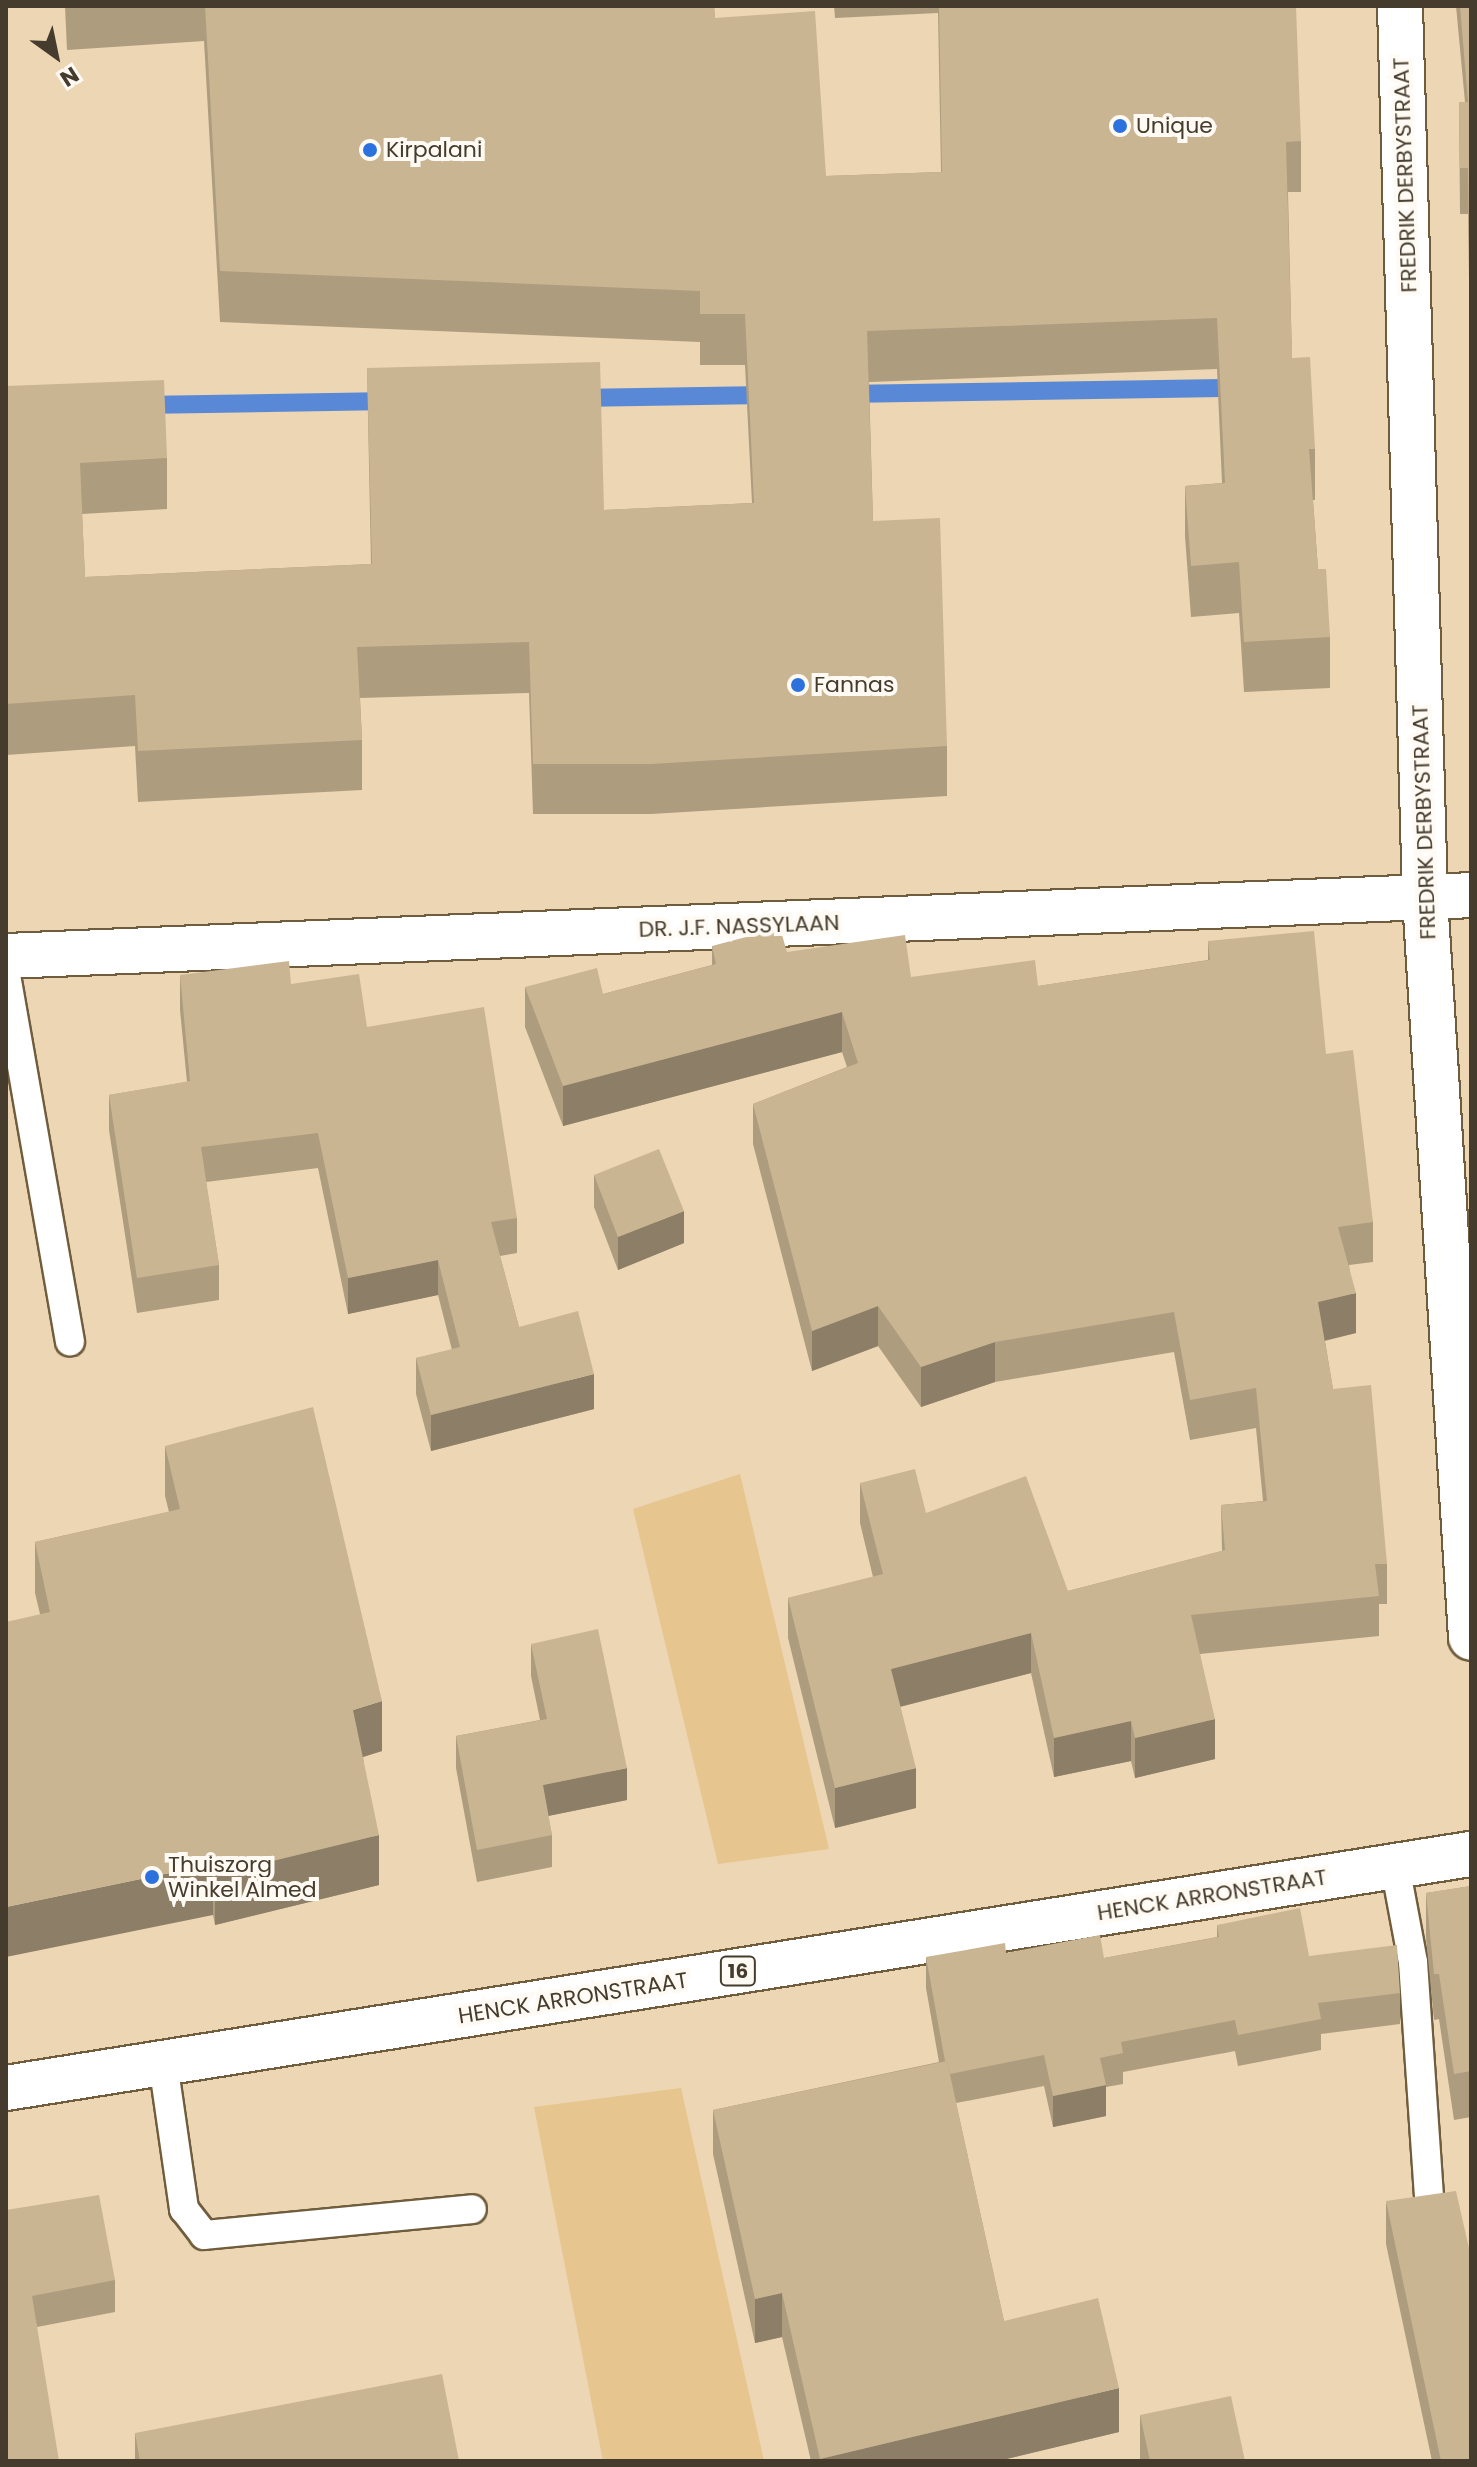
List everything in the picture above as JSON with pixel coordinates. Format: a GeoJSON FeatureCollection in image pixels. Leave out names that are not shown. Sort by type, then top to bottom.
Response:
{"type":"FeatureCollection","features":[{"type":"Feature","properties":{"kind":"main road","name":"FREDRIK DERBYSTRAAT"},"geometry":{"type":"LineString","coordinates":[[1400,6],[1425,898],[1471,1638]]}},
{"type":"Feature","properties":{"kind":"main road","name":"DR. J.F. NASSYLAAN"},"geometry":{"type":"LineString","coordinates":[[6,956],[1471,895]]}},
{"type":"Feature","properties":{"kind":"main road","name":"HENCK ARRONSTRAAT"},"geometry":{"type":"LineString","coordinates":[[6,2088],[1471,1854]]}},
{"type":"Feature","properties":{"kind":"lane"},"geometry":{"type":"LineString","coordinates":[[6,975],[70,1341]]}},
{"type":"Feature","properties":{"kind":"lane"},"geometry":{"type":"LineString","coordinates":[[1395,1866],[1413,1962],[1430,2213]]}},
{"type":"Feature","properties":{"kind":"lane"},"geometry":{"type":"LineString","coordinates":[[163,2063],[184,2209],[204,2235],[472,2209]]}},
{"type":"Feature","properties":{"kind":"shaded area"},"geometry":{"type":"Polygon","coordinates":[[[740,1474],[829,1849],[718,1864],[633,1509],[740,1474]]]}},
{"type":"Feature","properties":{"kind":"shaded area"},"geometry":{"type":"Polygon","coordinates":[[[681,2088],[764,2461],[603,2461],[534,2107],[681,2088]]]}},
{"type":"Feature","properties":{"kind":"building"},"geometry":{"type":"Polygon","coordinates":[[[205,6],[714,6],[715,18],[815,11],[826,176],[942,172],[939,6],[1296,6],[1301,141],[1286,142],[1292,358],[1310,357],[1315,449],[1309,449],[1318,569],[1326,569],[1330,637],[1244,642],[1239,562],[1191,566],[1185,486],[1225,483],[1217,318],[867,331],[873,521],[940,518],[947,746],[651,764],[533,764],[529,642],[357,647],[362,740],[138,751],[135,695],[6,704],[6,386],[164,380],[167,458],[80,463],[85,577],[372,564],[367,368],[600,362],[604,510],[754,503],[745,314],[700,314],[700,291],[220,271],[205,6]]]}},
{"type":"Feature","properties":{"kind":"building"},"geometry":{"type":"Polygon","coordinates":[[[1460,6],[1471,6],[1471,296],[1468,168],[1460,168],[1459,102],[1468,102],[1460,6]]]}},
{"type":"Feature","properties":{"kind":"building"},"geometry":{"type":"Polygon","coordinates":[[[780,928],[787,952],[905,935],[911,977],[1035,960],[1038,986],[1210,960],[1208,941],[1314,931],[1326,1054],[1353,1050],[1373,1222],[1338,1227],[1356,1293],[1318,1302],[1333,1389],[1371,1385],[1387,1564],[1375,1564],[1379,1596],[1191,1615],[1215,1719],[1135,1738],[1131,1721],[1054,1738],[1031,1633],[891,1669],[916,1768],[835,1788],[788,1598],[883,1574],[860,1483],[915,1469],[926,1513],[1026,1476],[1068,1591],[1225,1550],[1221,1505],[1267,1501],[1256,1388],[1190,1400],[1174,1312],[995,1342],[921,1367],[878,1306],[812,1331],[753,1104],[858,1063],[842,1012],[563,1086],[525,987],[597,968],[603,994],[716,964],[712,946],[780,928]]]}},
{"type":"Feature","properties":{"kind":"building"},"geometry":{"type":"Polygon","coordinates":[[[289,961],[291,984],[359,974],[367,1027],[484,1007],[517,1218],[491,1222],[519,1327],[578,1311],[594,1374],[431,1415],[416,1358],[460,1347],[438,1260],[348,1278],[318,1133],[201,1147],[219,1265],[137,1278],[109,1095],[190,1081],[180,975],[289,961]]]}},
{"type":"Feature","properties":{"kind":"building"},"geometry":{"type":"Polygon","coordinates":[[[659,1149],[684,1211],[618,1237],[594,1175],[659,1149]]]}},
{"type":"Feature","properties":{"kind":"building"},"geometry":{"type":"Polygon","coordinates":[[[313,1407],[382,1701],[353,1710],[379,1835],[215,1875],[213,1864],[6,1907],[6,1622],[50,1612],[35,1542],[180,1509],[165,1446],[313,1407]]]}},
{"type":"Feature","properties":{"kind":"building"},"geometry":{"type":"Polygon","coordinates":[[[598,1629],[627,1768],[543,1785],[552,1835],[477,1850],[456,1736],[547,1719],[531,1644],[598,1629]]]}},
{"type":"Feature","properties":{"kind":"building"},"geometry":{"type":"Polygon","coordinates":[[[1471,1886],[1471,2071],[1454,2074],[1439,1974],[1434,1974],[1426,1893],[1471,1886]]]}},
{"type":"Feature","properties":{"kind":"building"},"geometry":{"type":"Polygon","coordinates":[[[1300,1908],[1309,1956],[1397,1945],[1400,1993],[1318,2003],[1321,2019],[1238,2035],[1235,2020],[1121,2042],[1123,2053],[1100,2058],[1106,2085],[1053,2096],[1044,2055],[950,2074],[926,1957],[1005,1943],[1006,1953],[1100,1935],[1104,1958],[1219,1937],[1217,1925],[1300,1908]]]}},
{"type":"Feature","properties":{"kind":"building"},"geometry":{"type":"Polygon","coordinates":[[[947,2061],[1004,2321],[1098,2298],[1119,2388],[820,2459],[782,2293],[755,2299],[713,2110],[947,2061]]]}},
{"type":"Feature","properties":{"kind":"building"},"geometry":{"type":"Polygon","coordinates":[[[1456,2191],[1471,2257],[1471,2461],[1441,2461],[1386,2201],[1456,2191]]]}},
{"type":"Feature","properties":{"kind":"building"},"geometry":{"type":"Polygon","coordinates":[[[99,2195],[115,2280],[32,2296],[59,2461],[6,2461],[6,2210],[99,2195]]]}},
{"type":"Feature","properties":{"kind":"building"},"geometry":{"type":"Polygon","coordinates":[[[442,2374],[459,2461],[140,2461],[135,2433],[442,2374]]]}},
{"type":"Feature","properties":{"kind":"building"},"geometry":{"type":"Polygon","coordinates":[[[1231,2396],[1245,2461],[1150,2461],[1140,2415],[1231,2396]]]}},
{"type":"Feature","properties":{"kind":"waterway"},"geometry":{"type":"LineString","coordinates":[[845,394],[1239,388]]}},
{"type":"Feature","properties":{"kind":"waterway"},"geometry":{"type":"LineString","coordinates":[[577,398],[771,395]]}},
{"type":"Feature","properties":{"kind":"waterway"},"geometry":{"type":"LineString","coordinates":[[141,405],[391,401]]}},
{"type":"Feature","properties":{"kind":"place","name":"Unique"},"geometry":{"type":"Point","coordinates":[1120,126]}},
{"type":"Feature","properties":{"kind":"place","name":"Kirpalani"},"geometry":{"type":"Point","coordinates":[370,150]}},
{"type":"Feature","properties":{"kind":"place","name":"Fannas"},"geometry":{"type":"Point","coordinates":[798,685]}},
{"type":"Feature","properties":{"kind":"place","name":"Thuiszorg Winkel Almed"},"geometry":{"type":"Point","coordinates":[152,1877]}}]}
